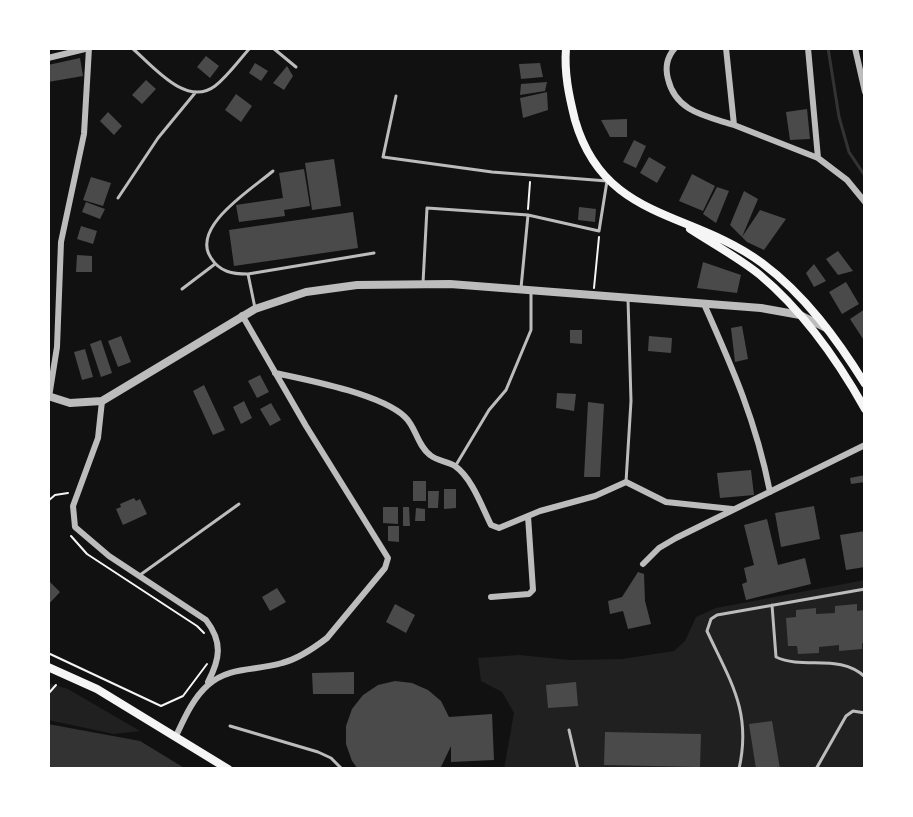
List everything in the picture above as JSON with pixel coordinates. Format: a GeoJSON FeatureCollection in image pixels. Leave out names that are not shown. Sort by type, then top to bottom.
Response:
{"type":"FeatureCollection","features":[{"type":"Feature","properties":{"kind":"main road"},"geometry":{"type":"LineString","coordinates":[[566,48],[568,89],[580,137],[594,165],[607,181],[638,202],[682,223],[711,232],[761,262],[778,276],[827,329],[865,384]]}},
{"type":"Feature","properties":{"kind":"main road"},"geometry":{"type":"LineString","coordinates":[[682,223],[758,274],[800,315],[834,355],[865,409]]}},
{"type":"Feature","properties":{"kind":"main road"},"geometry":{"type":"LineString","coordinates":[[48,667],[97,689],[228,769]]}},
{"type":"Feature","properties":{"kind":"street"},"geometry":{"type":"LineString","coordinates":[[48,58],[89,48],[84,134],[61,242],[57,347],[49,397],[70,403],[102,401],[255,309],[283,298],[357,285],[423,283],[761,308],[800,315],[827,329]]}},
{"type":"Feature","properties":{"kind":"street"},"geometry":{"type":"LineString","coordinates":[[675,48],[669,54],[666,71],[670,88],[679,102],[695,113],[734,125],[818,158],[847,180],[865,202]]}},
{"type":"Feature","properties":{"kind":"street"},"geometry":{"type":"LineString","coordinates":[[726,48],[734,125]]}},
{"type":"Feature","properties":{"kind":"street"},"geometry":{"type":"LineString","coordinates":[[808,48],[818,158]]}},
{"type":"Feature","properties":{"kind":"street"},"geometry":{"type":"LineString","coordinates":[[855,48],[865,92]]}},
{"type":"Feature","properties":{"kind":"street"},"geometry":{"type":"LineString","coordinates":[[704,304],[745,396],[762,452],[770,492]]}},
{"type":"Feature","properties":{"kind":"street"},"geometry":{"type":"LineString","coordinates":[[176,736],[198,695],[207,686],[231,671],[282,664],[316,647],[327,638],[385,568],[388,558],[242,315]]}},
{"type":"Feature","properties":{"kind":"street"},"geometry":{"type":"LineString","coordinates":[[275,373],[332,386],[391,407],[406,417],[421,445],[432,457],[454,466],[465,477],[491,525],[499,528],[528,516],[595,496],[626,482],[666,502],[732,509]]}},
{"type":"Feature","properties":{"kind":"street"},"geometry":{"type":"LineString","coordinates":[[102,401],[98,438],[73,506],[73,518],[80,533],[139,576],[195,612],[214,630],[219,645],[219,657],[207,686]]}},
{"type":"Feature","properties":{"kind":"street"},"geometry":{"type":"LineString","coordinates":[[643,564],[659,548],[732,509],[865,445]]}},
{"type":"Feature","properties":{"kind":"street"},"geometry":{"type":"LineString","coordinates":[[491,597],[530,594],[532,590],[528,516]]}},
{"type":"Feature","properties":{"kind":"lane"},"geometry":{"type":"LineString","coordinates":[[132,48],[178,87],[195,93]]}},
{"type":"Feature","properties":{"kind":"lane"},"geometry":{"type":"LineString","coordinates":[[118,198],[158,138],[195,93],[214,87],[250,48]]}},
{"type":"Feature","properties":{"kind":"lane"},"geometry":{"type":"LineString","coordinates":[[273,48],[296,67]]}},
{"type":"Feature","properties":{"kind":"lane"},"geometry":{"type":"LineString","coordinates":[[396,96],[383,156],[531,176],[607,181],[599,231],[528,215],[427,208],[423,283]]}},
{"type":"Feature","properties":{"kind":"lane"},"geometry":{"type":"LineString","coordinates":[[273,171],[213,222],[207,238],[207,252],[217,267],[235,274],[248,274],[374,253]]}},
{"type":"Feature","properties":{"kind":"lane"},"geometry":{"type":"LineString","coordinates":[[521,290],[528,215]]}},
{"type":"Feature","properties":{"kind":"lane"},"geometry":{"type":"LineString","coordinates":[[182,289],[215,264]]}},
{"type":"Feature","properties":{"kind":"lane"},"geometry":{"type":"LineString","coordinates":[[248,274],[255,309]]}},
{"type":"Feature","properties":{"kind":"lane"},"geometry":{"type":"LineString","coordinates":[[454,466],[489,410],[506,390],[531,330],[531,291]]}},
{"type":"Feature","properties":{"kind":"lane"},"geometry":{"type":"LineString","coordinates":[[626,482],[630,453],[631,401],[628,299]]}},
{"type":"Feature","properties":{"kind":"lane"},"geometry":{"type":"LineString","coordinates":[[139,576],[239,504]]}},
{"type":"Feature","properties":{"kind":"lane"},"geometry":{"type":"LineString","coordinates":[[740,769],[745,735],[740,703],[707,631],[711,619],[717,615],[865,589]]}},
{"type":"Feature","properties":{"kind":"lane"},"geometry":{"type":"LineString","coordinates":[[772,605],[776,657],[785,661],[839,663],[853,668],[865,677]]}},
{"type":"Feature","properties":{"kind":"lane"},"geometry":{"type":"LineString","coordinates":[[816,769],[846,716],[853,711],[865,713]]}},
{"type":"Feature","properties":{"kind":"lane"},"geometry":{"type":"LineString","coordinates":[[230,726],[318,752],[331,758],[342,769]]}},
{"type":"Feature","properties":{"kind":"lane"},"geometry":{"type":"LineString","coordinates":[[569,730],[578,769]]}},
{"type":"Feature","properties":{"kind":"path"},"geometry":{"type":"LineString","coordinates":[[528,215],[531,176]]}},
{"type":"Feature","properties":{"kind":"path"},"geometry":{"type":"LineString","coordinates":[[594,296],[599,231]]}},
{"type":"Feature","properties":{"kind":"path"},"geometry":{"type":"LineString","coordinates":[[48,501],[55,495],[68,493],[67,501]]}},
{"type":"Feature","properties":{"kind":"path"},"geometry":{"type":"LineString","coordinates":[[69,534],[87,554],[197,626],[206,636]]}},
{"type":"Feature","properties":{"kind":"path"},"geometry":{"type":"LineString","coordinates":[[48,653],[160,706],[183,696],[209,657]]}},
{"type":"Feature","properties":{"kind":"path"},"geometry":{"type":"LineString","coordinates":[[48,694],[56,685]]}},
{"type":"Feature","properties":{"kind":"shaded area"},"geometry":{"type":"Polygon","coordinates":[[[865,580],[865,769],[504,769],[514,713],[502,692],[481,681],[478,658],[519,655],[570,660],[622,659],[674,651],[685,641],[696,617],[716,608],[865,580]]]}},
{"type":"Feature","properties":{"kind":"shaded area"},"geometry":{"type":"Polygon","coordinates":[[[48,683],[68,689],[140,731],[114,734],[48,720],[48,683]]]}},
{"type":"Feature","properties":{"kind":"shaded area"},"geometry":{"type":"Polygon","coordinates":[[[48,724],[140,741],[186,769],[48,769],[48,724]]]}},
{"type":"Feature","properties":{"kind":"building"},"geometry":{"type":"Polygon","coordinates":[[[206,56],[219,66],[210,78],[197,67],[206,56]]]}},
{"type":"Feature","properties":{"kind":"building"},"geometry":{"type":"Polygon","coordinates":[[[80,58],[83,76],[48,82],[48,65],[80,58]]]}},
{"type":"Feature","properties":{"kind":"building"},"geometry":{"type":"Polygon","coordinates":[[[255,63],[268,71],[261,81],[249,73],[255,63]]]}},
{"type":"Feature","properties":{"kind":"building"},"geometry":{"type":"Polygon","coordinates":[[[540,63],[543,77],[521,79],[519,64],[540,63]]]}},
{"type":"Feature","properties":{"kind":"building"},"geometry":{"type":"Polygon","coordinates":[[[287,66],[293,76],[284,90],[273,83],[287,66]]]}},
{"type":"Feature","properties":{"kind":"building"},"geometry":{"type":"Polygon","coordinates":[[[146,80],[156,89],[142,104],[132,95],[146,80]]]}},
{"type":"Feature","properties":{"kind":"building"},"geometry":{"type":"Polygon","coordinates":[[[547,82],[545,91],[520,95],[521,84],[547,82]]]}},
{"type":"Feature","properties":{"kind":"building"},"geometry":{"type":"Polygon","coordinates":[[[547,92],[548,110],[523,118],[520,98],[547,92]]]}},
{"type":"Feature","properties":{"kind":"building"},"geometry":{"type":"Polygon","coordinates":[[[236,94],[252,106],[241,122],[225,110],[236,94]]]}},
{"type":"Feature","properties":{"kind":"building"},"geometry":{"type":"Polygon","coordinates":[[[807,109],[810,139],[790,140],[786,112],[807,109]]]}},
{"type":"Feature","properties":{"kind":"building"},"geometry":{"type":"Polygon","coordinates":[[[108,112],[122,126],[114,135],[100,121],[108,112]]]}},
{"type":"Feature","properties":{"kind":"building"},"geometry":{"type":"Polygon","coordinates":[[[627,119],[627,137],[610,137],[601,120],[627,119]]]}},
{"type":"Feature","properties":{"kind":"building"},"geometry":{"type":"Polygon","coordinates":[[[634,140],[646,146],[636,168],[623,162],[634,140]]]}},
{"type":"Feature","properties":{"kind":"building"},"geometry":{"type":"Polygon","coordinates":[[[649,157],[666,167],[657,183],[640,173],[649,157]]]}},
{"type":"Feature","properties":{"kind":"building"},"geometry":{"type":"Polygon","coordinates":[[[334,159],[341,206],[312,210],[305,163],[334,159]]]}},
{"type":"Feature","properties":{"kind":"building"},"geometry":{"type":"Polygon","coordinates":[[[304,169],[310,206],[284,210],[285,216],[239,222],[236,205],[283,198],[279,173],[304,169]]]}},
{"type":"Feature","properties":{"kind":"building"},"geometry":{"type":"Polygon","coordinates":[[[692,174],[715,186],[703,211],[679,201],[692,174]]]}},
{"type":"Feature","properties":{"kind":"building"},"geometry":{"type":"Polygon","coordinates":[[[91,177],[111,183],[103,206],[83,200],[91,177]]]}},
{"type":"Feature","properties":{"kind":"building"},"geometry":{"type":"Polygon","coordinates":[[[717,187],[729,191],[716,223],[703,214],[717,187]]]}},
{"type":"Feature","properties":{"kind":"building"},"geometry":{"type":"Polygon","coordinates":[[[744,191],[758,199],[742,237],[730,225],[744,191]]]}},
{"type":"Feature","properties":{"kind":"building"},"geometry":{"type":"Polygon","coordinates":[[[86,202],[105,209],[100,219],[82,212],[86,202]]]}},
{"type":"Feature","properties":{"kind":"building"},"geometry":{"type":"Polygon","coordinates":[[[579,207],[596,209],[595,222],[578,220],[579,207]]]}},
{"type":"Feature","properties":{"kind":"building"},"geometry":{"type":"Polygon","coordinates":[[[760,210],[786,219],[764,250],[742,237],[760,210]]]}},
{"type":"Feature","properties":{"kind":"building"},"geometry":{"type":"Polygon","coordinates":[[[353,212],[358,248],[234,266],[229,230],[353,212]]]}},
{"type":"Feature","properties":{"kind":"building"},"geometry":{"type":"Polygon","coordinates":[[[81,226],[97,231],[93,244],[77,239],[81,226]]]}},
{"type":"Feature","properties":{"kind":"building"},"geometry":{"type":"Polygon","coordinates":[[[838,251],[853,271],[838,275],[826,259],[838,251]]]}},
{"type":"Feature","properties":{"kind":"building"},"geometry":{"type":"Polygon","coordinates":[[[77,255],[92,256],[92,272],[76,272],[77,255]]]}},
{"type":"Feature","properties":{"kind":"building"},"geometry":{"type":"Polygon","coordinates":[[[703,262],[741,275],[737,293],[697,288],[703,262]]]}},
{"type":"Feature","properties":{"kind":"building"},"geometry":{"type":"Polygon","coordinates":[[[814,264],[826,281],[814,287],[806,273],[814,264]]]}},
{"type":"Feature","properties":{"kind":"building"},"geometry":{"type":"Polygon","coordinates":[[[846,282],[859,304],[842,314],[829,292],[846,282]]]}},
{"type":"Feature","properties":{"kind":"building"},"geometry":{"type":"Polygon","coordinates":[[[865,309],[865,342],[850,319],[865,309]]]}},
{"type":"Feature","properties":{"kind":"building"},"geometry":{"type":"Polygon","coordinates":[[[742,326],[748,359],[735,362],[731,328],[742,326]]]}},
{"type":"Feature","properties":{"kind":"building"},"geometry":{"type":"Polygon","coordinates":[[[570,330],[582,330],[582,344],[570,343],[570,330]]]}},
{"type":"Feature","properties":{"kind":"building"},"geometry":{"type":"Polygon","coordinates":[[[121,336],[131,362],[118,367],[108,341],[121,336]]]}},
{"type":"Feature","properties":{"kind":"building"},"geometry":{"type":"Polygon","coordinates":[[[649,336],[672,338],[671,353],[648,351],[649,336]]]}},
{"type":"Feature","properties":{"kind":"building"},"geometry":{"type":"Polygon","coordinates":[[[101,340],[112,373],[101,377],[90,344],[101,340]]]}},
{"type":"Feature","properties":{"kind":"building"},"geometry":{"type":"Polygon","coordinates":[[[85,349],[93,377],[82,380],[74,352],[85,349]]]}},
{"type":"Feature","properties":{"kind":"building"},"geometry":{"type":"Polygon","coordinates":[[[260,375],[269,392],[257,398],[248,381],[260,375]]]}},
{"type":"Feature","properties":{"kind":"building"},"geometry":{"type":"Polygon","coordinates":[[[204,385],[225,430],[213,435],[193,391],[204,385]]]}},
{"type":"Feature","properties":{"kind":"building"},"geometry":{"type":"Polygon","coordinates":[[[557,393],[576,394],[574,411],[556,408],[557,393]]]}},
{"type":"Feature","properties":{"kind":"building"},"geometry":{"type":"Polygon","coordinates":[[[244,401],[252,418],[241,424],[233,407],[244,401]]]}},
{"type":"Feature","properties":{"kind":"building"},"geometry":{"type":"Polygon","coordinates":[[[588,402],[604,404],[600,477],[584,477],[588,402]]]}},
{"type":"Feature","properties":{"kind":"building"},"geometry":{"type":"Polygon","coordinates":[[[271,403],[281,420],[270,426],[260,409],[271,403]]]}},
{"type":"Feature","properties":{"kind":"building"},"geometry":{"type":"Polygon","coordinates":[[[751,470],[754,495],[720,498],[717,473],[751,470]]]}},
{"type":"Feature","properties":{"kind":"building"},"geometry":{"type":"Polygon","coordinates":[[[865,475],[865,482],[851,484],[850,478],[865,475]]]}},
{"type":"Feature","properties":{"kind":"building"},"geometry":{"type":"Polygon","coordinates":[[[413,481],[426,481],[426,501],[413,501],[413,481]]]}},
{"type":"Feature","properties":{"kind":"building"},"geometry":{"type":"Polygon","coordinates":[[[444,489],[456,489],[456,508],[444,509],[444,489]]]}},
{"type":"Feature","properties":{"kind":"building"},"geometry":{"type":"Polygon","coordinates":[[[428,491],[439,491],[438,508],[428,508],[428,491]]]}},
{"type":"Feature","properties":{"kind":"building"},"geometry":{"type":"Polygon","coordinates":[[[134,498],[136,501],[140,499],[147,514],[123,525],[116,509],[121,507],[120,504],[134,498]]]}},
{"type":"Feature","properties":{"kind":"building"},"geometry":{"type":"Polygon","coordinates":[[[814,506],[820,539],[781,547],[775,513],[814,506]]]}},
{"type":"Feature","properties":{"kind":"building"},"geometry":{"type":"Polygon","coordinates":[[[383,507],[398,507],[398,524],[383,523],[383,507]]]}},
{"type":"Feature","properties":{"kind":"building"},"geometry":{"type":"Polygon","coordinates":[[[403,507],[409,507],[410,526],[403,526],[403,507]]]}},
{"type":"Feature","properties":{"kind":"building"},"geometry":{"type":"Polygon","coordinates":[[[416,508],[425,509],[425,521],[415,521],[416,508]]]}},
{"type":"Feature","properties":{"kind":"building"},"geometry":{"type":"Polygon","coordinates":[[[767,519],[778,565],[805,558],[811,584],[746,600],[742,584],[747,582],[744,568],[754,565],[744,525],[767,519]]]}},
{"type":"Feature","properties":{"kind":"building"},"geometry":{"type":"Polygon","coordinates":[[[388,526],[399,526],[399,542],[388,541],[388,526]]]}},
{"type":"Feature","properties":{"kind":"building"},"geometry":{"type":"Polygon","coordinates":[[[865,531],[865,567],[846,570],[840,535],[865,531]]]}},
{"type":"Feature","properties":{"kind":"building"},"geometry":{"type":"Polygon","coordinates":[[[638,572],[644,574],[645,601],[651,624],[628,629],[623,611],[610,614],[608,601],[622,597],[638,572]]]}},
{"type":"Feature","properties":{"kind":"building"},"geometry":{"type":"Polygon","coordinates":[[[48,580],[60,592],[48,605],[48,580]]]}},
{"type":"Feature","properties":{"kind":"building"},"geometry":{"type":"Polygon","coordinates":[[[277,588],[286,602],[270,611],[262,597],[277,588]]]}},
{"type":"Feature","properties":{"kind":"building"},"geometry":{"type":"Polygon","coordinates":[[[395,604],[415,615],[406,633],[386,622],[395,604]]]}},
{"type":"Feature","properties":{"kind":"building"},"geometry":{"type":"Polygon","coordinates":[[[857,604],[857,611],[865,610],[865,643],[862,643],[862,649],[839,651],[839,645],[819,647],[819,653],[798,654],[797,646],[788,646],[786,618],[796,617],[796,610],[816,608],[816,614],[835,613],[835,606],[857,604]]]}},
{"type":"Feature","properties":{"kind":"building"},"geometry":{"type":"Polygon","coordinates":[[[354,672],[354,694],[313,694],[312,673],[354,672]]]}},
{"type":"Feature","properties":{"kind":"building"},"geometry":{"type":"Polygon","coordinates":[[[395,681],[412,683],[428,690],[441,701],[449,717],[492,714],[494,760],[451,762],[451,746],[440,769],[358,769],[352,761],[346,744],[346,726],[352,709],[363,695],[378,685],[395,681]]]}},
{"type":"Feature","properties":{"kind":"building"},"geometry":{"type":"Polygon","coordinates":[[[576,682],[578,706],[548,708],[546,685],[576,682]]]}},
{"type":"Feature","properties":{"kind":"building"},"geometry":{"type":"Polygon","coordinates":[[[772,721],[780,769],[756,769],[749,724],[772,721]]]}},
{"type":"Feature","properties":{"kind":"building"},"geometry":{"type":"Polygon","coordinates":[[[605,732],[701,734],[700,767],[604,765],[605,732]]]}},
{"type":"Feature","properties":{"kind":"waterway"},"geometry":{"type":"LineString","coordinates":[[828,48],[839,117],[849,152],[865,176]]}}]}
